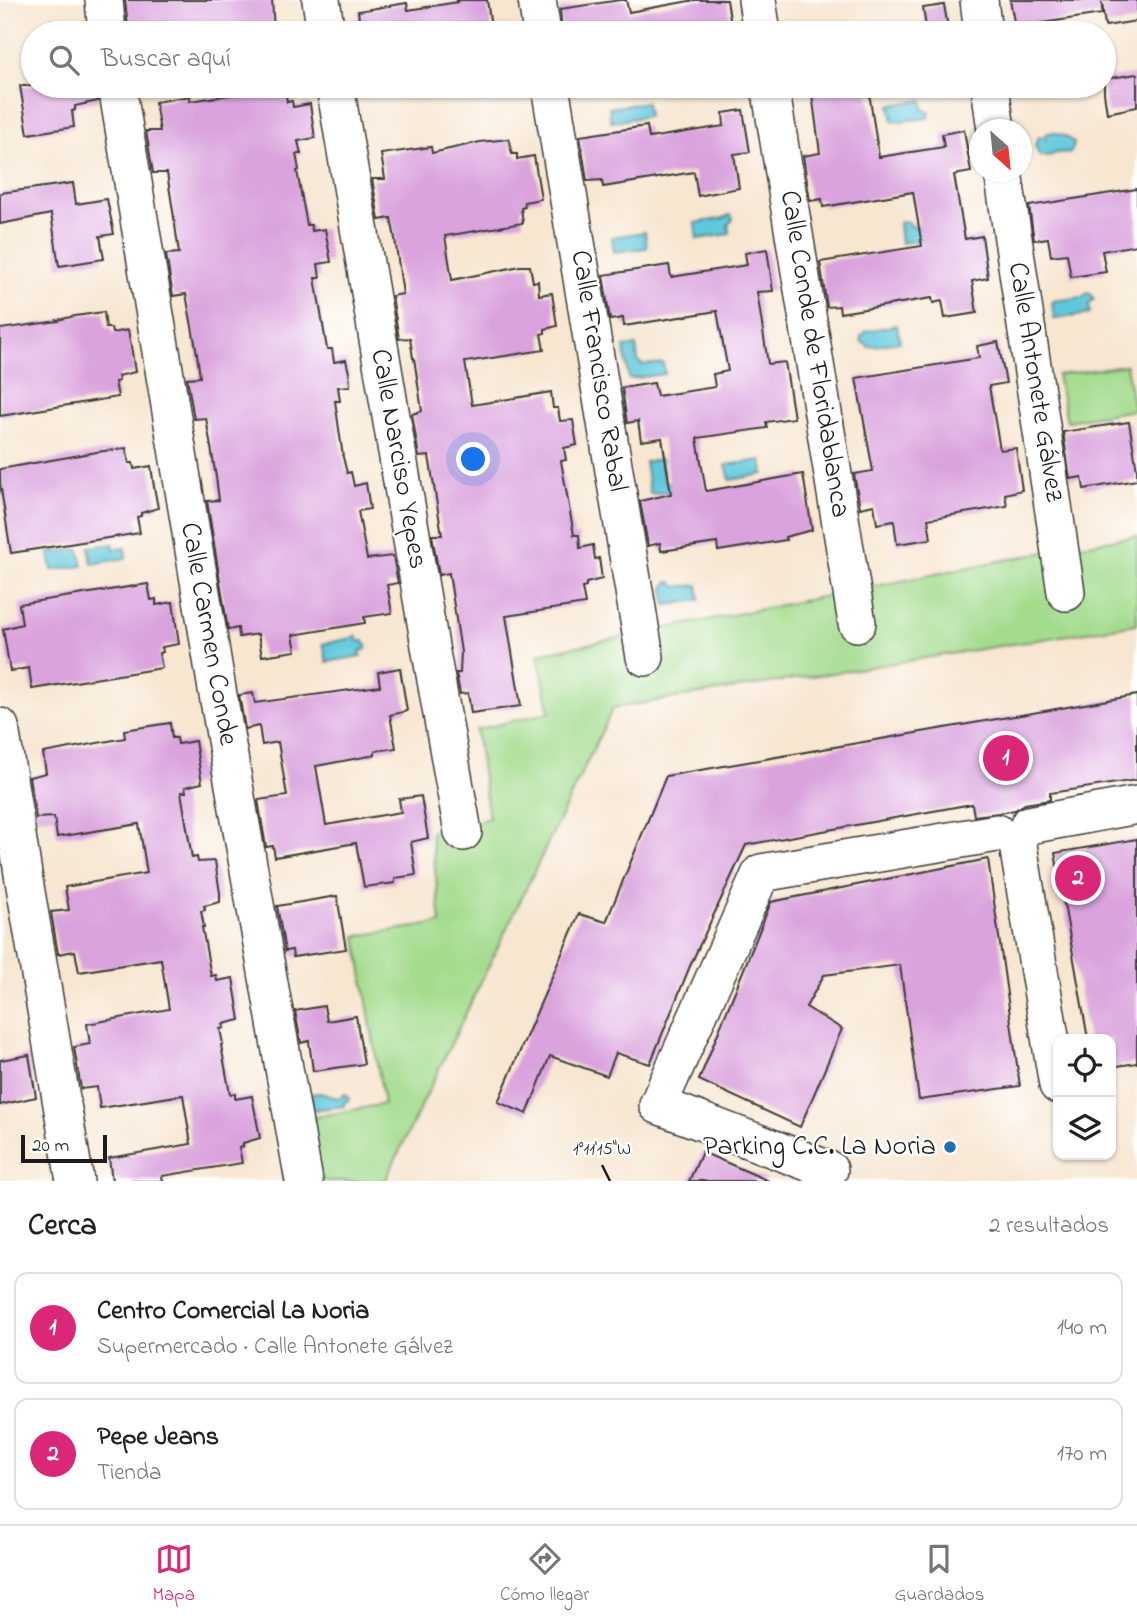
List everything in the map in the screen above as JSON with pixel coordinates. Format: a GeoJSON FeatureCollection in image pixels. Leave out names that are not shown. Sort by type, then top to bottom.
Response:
{"type":"FeatureCollection","features":[{"type":"Feature","properties":{"kind":"street"},"geometry":{"type":"LineString","coordinates":[[104,0],[106,21]]}},
{"type":"Feature","properties":{"kind":"street"},"geometry":{"type":"LineString","coordinates":[[321,0],[324,21]]}},
{"type":"Feature","properties":{"kind":"street"},"geometry":{"type":"LineString","coordinates":[[537,0],[540,21]]}},
{"type":"Feature","properties":{"kind":"street"},"geometry":{"type":"LineString","coordinates":[[757,0],[760,21]]}},
{"type":"Feature","properties":{"kind":"street"},"geometry":{"type":"LineString","coordinates":[[979,0],[982,21]]}},
{"type":"Feature","properties":{"kind":"street","name":"Calle Carmen Conde"},"geometry":{"type":"LineString","coordinates":[[119,98],[214,672],[304,1181]]}},
{"type":"Feature","properties":{"kind":"street","name":"Calle Narciso Yepes"},"geometry":{"type":"LineString","coordinates":[[337,98],[463,832]]}},
{"type":"Feature","properties":{"kind":"street","name":"Calle Francisco Rabal"},"geometry":{"type":"LineString","coordinates":[[552,98],[645,657]]}},
{"type":"Feature","properties":{"kind":"street","name":"Calle Conde de Floridablanca"},"geometry":{"type":"LineString","coordinates":[[772,98],[857,623]]}},
{"type":"Feature","properties":{"kind":"street"},"geometry":{"type":"LineString","coordinates":[[992,98],[994,119]]}},
{"type":"Feature","properties":{"kind":"street","name":"Calle Antonete Gálvez"},"geometry":{"type":"LineString","coordinates":[[1004,182],[1066,592]]}},
{"type":"Feature","properties":{"kind":"street"},"geometry":{"type":"LineString","coordinates":[[0,727],[75,1181]]}},
{"type":"Feature","properties":{"kind":"street"},"geometry":{"type":"LineString","coordinates":[[829,1170],[658,1105],[761,873],[1015,835],[1137,805]]}},
{"type":"Feature","properties":{"kind":"street"},"geometry":{"type":"LineString","coordinates":[[1015,835],[1053,1056]]}},
{"type":"Feature","properties":{"kind":"green space"},"geometry":{"type":"Polygon","coordinates":[[[1126,365],[1134,410],[1067,421],[1057,375],[1126,365]]]}},
{"type":"Feature","properties":{"kind":"green space"},"geometry":{"type":"Polygon","coordinates":[[[1137,536],[1137,624],[613,708],[385,1181],[318,1181],[300,1120],[384,1104],[356,936],[441,923],[431,832],[489,818],[476,730],[550,712],[538,654],[1075,546],[1137,536]]]}},
{"type":"Feature","properties":{"kind":"water"},"geometry":{"type":"Polygon","coordinates":[[[922,100],[923,109],[930,113],[928,118],[893,122],[890,105],[922,100]]]}},
{"type":"Feature","properties":{"kind":"water"},"geometry":{"type":"Polygon","coordinates":[[[646,102],[648,116],[611,122],[609,108],[646,102]]]}},
{"type":"Feature","properties":{"kind":"water"},"geometry":{"type":"Polygon","coordinates":[[[1053,132],[1074,143],[1072,150],[1068,153],[1040,156],[1035,146],[1037,139],[1042,136],[1046,139],[1046,134],[1053,132]]]}},
{"type":"Feature","properties":{"kind":"water"},"geometry":{"type":"Polygon","coordinates":[[[729,215],[733,219],[728,225],[730,234],[697,239],[695,223],[729,215]]]}},
{"type":"Feature","properties":{"kind":"water"},"geometry":{"type":"Polygon","coordinates":[[[901,221],[908,222],[913,227],[929,226],[931,238],[901,243],[901,221]]]}},
{"type":"Feature","properties":{"kind":"water"},"geometry":{"type":"Polygon","coordinates":[[[645,232],[647,248],[614,252],[612,237],[645,232]]]}},
{"type":"Feature","properties":{"kind":"water"},"geometry":{"type":"Polygon","coordinates":[[[1087,293],[1094,299],[1089,304],[1090,314],[1054,319],[1052,301],[1083,297],[1087,293]]]}},
{"type":"Feature","properties":{"kind":"water"},"geometry":{"type":"Polygon","coordinates":[[[897,325],[900,342],[868,347],[861,341],[861,336],[866,331],[897,325]]]}},
{"type":"Feature","properties":{"kind":"water"},"geometry":{"type":"Polygon","coordinates":[[[636,346],[638,361],[643,365],[663,363],[665,374],[629,379],[624,347],[636,346]]]}},
{"type":"Feature","properties":{"kind":"water"},"geometry":{"type":"Polygon","coordinates":[[[661,459],[664,481],[671,486],[671,490],[650,494],[645,462],[661,459]]]}},
{"type":"Feature","properties":{"kind":"water"},"geometry":{"type":"Polygon","coordinates":[[[762,460],[764,474],[730,480],[726,465],[762,460]]]}},
{"type":"Feature","properties":{"kind":"water"},"geometry":{"type":"Polygon","coordinates":[[[114,544],[114,549],[125,548],[126,558],[92,564],[89,547],[114,544]]]}},
{"type":"Feature","properties":{"kind":"water"},"geometry":{"type":"Polygon","coordinates":[[[79,549],[83,566],[52,570],[49,553],[79,549]]]}},
{"type":"Feature","properties":{"kind":"water"},"geometry":{"type":"Polygon","coordinates":[[[668,582],[672,582],[676,587],[698,585],[700,600],[666,605],[664,588],[668,582]]]}},
{"type":"Feature","properties":{"kind":"water"},"geometry":{"type":"Polygon","coordinates":[[[357,637],[358,641],[364,641],[367,646],[360,651],[361,656],[327,662],[323,644],[357,637]]]}},
{"type":"Feature","properties":{"kind":"water"},"geometry":{"type":"Polygon","coordinates":[[[320,1093],[338,1098],[346,1094],[349,1098],[344,1102],[344,1106],[313,1110],[311,1094],[320,1093]]]}},
{"type":"Feature","properties":{"kind":"building"},"geometry":{"type":"Polygon","coordinates":[[[125,0],[272,0],[273,21],[127,21],[125,0]]]}},
{"type":"Feature","properties":{"kind":"building"},"geometry":{"type":"Polygon","coordinates":[[[457,0],[487,0],[490,21],[347,21],[359,19],[358,11],[407,3],[408,10],[458,2],[457,0]]]}},
{"type":"Feature","properties":{"kind":"building"},"geometry":{"type":"Polygon","coordinates":[[[626,0],[629,12],[695,0],[727,0],[730,21],[561,21],[560,9],[626,0]]]}},
{"type":"Feature","properties":{"kind":"building"},"geometry":{"type":"Polygon","coordinates":[[[1010,0],[1137,0],[1137,21],[1116,24],[1116,21],[1104,21],[1102,3],[1102,14],[1055,21],[1014,21],[1010,0]]]}},
{"type":"Feature","properties":{"kind":"building"},"geometry":{"type":"Polygon","coordinates":[[[944,5],[947,21],[925,21],[923,8],[944,5]]]}},
{"type":"Feature","properties":{"kind":"building"},"geometry":{"type":"Polygon","coordinates":[[[1137,74],[1137,107],[1107,113],[1105,98],[1116,98],[1116,77],[1137,74]]]}},
{"type":"Feature","properties":{"kind":"building"},"geometry":{"type":"Polygon","coordinates":[[[22,98],[98,98],[98,101],[75,106],[72,111],[74,127],[28,134],[22,98]]]}},
{"type":"Feature","properties":{"kind":"building"},"geometry":{"type":"Polygon","coordinates":[[[178,98],[190,98],[190,101],[210,98],[286,98],[287,102],[292,101],[293,107],[310,104],[315,138],[298,141],[301,154],[296,154],[297,171],[307,225],[311,225],[312,231],[325,229],[331,262],[318,264],[320,278],[315,278],[327,349],[332,349],[334,362],[346,360],[349,373],[350,386],[338,387],[340,401],[335,401],[343,457],[347,473],[351,472],[354,486],[366,483],[370,509],[358,511],[367,559],[393,556],[398,583],[387,585],[392,613],[364,617],[365,623],[293,635],[296,651],[262,656],[258,634],[239,637],[238,628],[228,630],[207,501],[219,500],[216,477],[206,418],[194,419],[187,378],[200,377],[197,354],[186,294],[173,296],[166,254],[179,253],[167,173],[153,173],[146,131],[160,131],[155,102],[178,98]]]}},
{"type":"Feature","properties":{"kind":"building"},"geometry":{"type":"Polygon","coordinates":[[[813,98],[870,98],[879,157],[944,147],[942,134],[964,130],[969,172],[954,175],[965,239],[982,236],[988,278],[972,281],[977,313],[945,318],[942,301],[933,303],[932,298],[840,313],[839,306],[827,307],[820,262],[922,246],[913,192],[823,207],[822,199],[810,201],[803,156],[820,153],[813,98]]]}},
{"type":"Feature","properties":{"kind":"building"},"geometry":{"type":"Polygon","coordinates":[[[743,110],[750,152],[734,154],[739,188],[698,196],[694,172],[603,187],[602,180],[587,181],[580,136],[647,126],[649,138],[724,126],[723,113],[743,110]]]}},
{"type":"Feature","properties":{"kind":"building"},"geometry":{"type":"Polygon","coordinates":[[[509,139],[512,154],[517,154],[517,159],[534,156],[541,199],[524,202],[525,207],[521,208],[523,223],[445,236],[452,280],[530,266],[533,282],[538,281],[539,295],[552,293],[557,326],[545,329],[545,333],[541,334],[544,350],[465,362],[472,405],[551,392],[553,408],[558,408],[560,421],[573,420],[577,445],[564,448],[566,460],[561,461],[574,535],[579,535],[580,548],[593,545],[595,559],[599,558],[602,579],[586,583],[586,587],[582,588],[585,604],[506,616],[521,706],[471,713],[468,693],[460,694],[456,673],[460,673],[461,652],[449,573],[439,575],[432,535],[442,535],[429,456],[419,457],[412,414],[422,411],[414,358],[410,338],[399,339],[392,296],[403,294],[395,239],[391,218],[379,220],[372,179],[385,179],[381,154],[431,147],[432,153],[480,142],[509,139]]]}},
{"type":"Feature","properties":{"kind":"building"},"geometry":{"type":"Polygon","coordinates":[[[73,183],[76,204],[107,199],[114,234],[100,236],[104,259],[59,266],[51,214],[0,224],[0,193],[73,183]]]}},
{"type":"Feature","properties":{"kind":"building"},"geometry":{"type":"Polygon","coordinates":[[[1137,189],[1137,245],[1102,251],[1106,272],[1071,277],[1067,254],[1051,256],[1048,238],[1034,240],[1029,206],[1137,189]]]}},
{"type":"Feature","properties":{"kind":"building"},"geometry":{"type":"Polygon","coordinates":[[[767,249],[773,291],[757,292],[768,364],[785,362],[794,418],[766,422],[767,428],[697,438],[706,491],[803,474],[812,530],[785,537],[786,540],[718,551],[717,543],[661,551],[660,543],[648,546],[640,501],[671,494],[662,438],[641,441],[638,421],[627,423],[622,388],[654,383],[657,396],[715,387],[713,374],[728,371],[717,311],[624,326],[623,318],[610,320],[603,275],[669,265],[671,277],[747,265],[745,253],[767,249]]]}},
{"type":"Feature","properties":{"kind":"building"},"geometry":{"type":"Polygon","coordinates":[[[104,312],[106,328],[111,328],[112,333],[128,330],[132,352],[135,372],[118,376],[119,381],[115,382],[118,397],[0,416],[0,329],[104,312]]]}},
{"type":"Feature","properties":{"kind":"building"},"geometry":{"type":"Polygon","coordinates":[[[998,342],[1006,383],[989,386],[1000,450],[1016,448],[1022,490],[1005,494],[1007,506],[928,519],[931,539],[897,544],[894,521],[877,524],[874,505],[860,508],[854,474],[873,471],[856,378],[979,358],[977,346],[998,342]]]}},
{"type":"Feature","properties":{"kind":"building"},"geometry":{"type":"Polygon","coordinates":[[[1129,422],[1137,480],[1084,489],[1082,477],[1070,479],[1063,432],[1129,422]]]}},
{"type":"Feature","properties":{"kind":"building"},"geometry":{"type":"Polygon","coordinates":[[[126,448],[129,463],[133,463],[134,469],[151,466],[158,508],[141,513],[141,516],[137,517],[140,533],[11,553],[0,469],[126,448]]]}},
{"type":"Feature","properties":{"kind":"building"},"geometry":{"type":"Polygon","coordinates":[[[148,584],[151,600],[156,599],[156,605],[173,602],[179,644],[162,647],[163,652],[159,653],[162,668],[32,689],[29,668],[10,671],[3,629],[22,624],[19,604],[148,584]]]}},
{"type":"Feature","properties":{"kind":"building"},"geometry":{"type":"Polygon","coordinates":[[[400,668],[407,711],[390,715],[396,748],[375,751],[375,755],[316,766],[326,825],[401,812],[399,799],[421,796],[428,838],[411,842],[416,875],[395,878],[395,883],[364,887],[356,843],[275,857],[273,846],[266,847],[258,800],[287,796],[278,742],[262,745],[259,726],[245,729],[239,695],[253,693],[255,703],[380,686],[378,672],[400,668]]]}},
{"type":"Feature","properties":{"kind":"building"},"geometry":{"type":"Polygon","coordinates":[[[1137,695],[1137,780],[1050,793],[1050,800],[1025,804],[1015,810],[999,813],[974,816],[972,804],[746,845],[690,966],[650,1064],[616,1053],[607,1076],[550,1056],[527,1114],[498,1102],[579,914],[606,922],[666,776],[1137,695]]]}},
{"type":"Feature","properties":{"kind":"building"},"geometry":{"type":"Polygon","coordinates":[[[170,723],[172,738],[177,738],[178,744],[195,741],[202,783],[185,787],[186,792],[181,792],[192,858],[197,857],[198,862],[215,861],[220,893],[220,902],[204,906],[205,910],[201,911],[202,927],[211,976],[216,975],[217,981],[233,978],[240,1020],[223,1024],[224,1028],[220,1029],[221,1045],[230,1094],[235,1094],[235,1099],[252,1096],[260,1138],[243,1143],[243,1147],[239,1148],[242,1163],[162,1176],[163,1181],[112,1181],[109,1158],[191,1144],[183,1095],[100,1108],[97,1087],[81,1089],[74,1047],[90,1044],[87,1024],[169,1009],[161,959],[79,972],[75,951],[58,954],[51,912],[69,910],[65,887],[147,873],[139,824],[57,837],[54,817],[36,818],[29,777],[46,773],[43,753],[125,738],[124,730],[170,723]]]}},
{"type":"Feature","properties":{"kind":"building"},"geometry":{"type":"Polygon","coordinates":[[[1137,839],[1137,1063],[1116,1066],[1116,1034],[1087,1034],[1055,853],[1137,839]]]}},
{"type":"Feature","properties":{"kind":"building"},"geometry":{"type":"Polygon","coordinates":[[[988,859],[1020,1086],[919,1100],[900,965],[824,975],[806,1007],[842,1029],[800,1127],[699,1080],[771,902],[988,859]]]}},
{"type":"Feature","properties":{"kind":"building"},"geometry":{"type":"Polygon","coordinates":[[[337,896],[346,949],[293,957],[292,950],[285,951],[277,906],[337,896]]]}},
{"type":"Feature","properties":{"kind":"building"},"geometry":{"type":"Polygon","coordinates":[[[324,1006],[327,1021],[356,1016],[364,1064],[313,1071],[309,1041],[301,1043],[295,1011],[324,1006]]]}},
{"type":"Feature","properties":{"kind":"building"},"geometry":{"type":"Polygon","coordinates":[[[29,1055],[36,1097],[0,1105],[0,1060],[29,1055]]]}},
{"type":"Feature","properties":{"kind":"building"},"geometry":{"type":"Polygon","coordinates":[[[702,1152],[769,1181],[689,1181],[702,1152]]]}},
{"type":"Feature","properties":{"kind":"place","name":"Centro Comercial La Noria"},"geometry":{"type":"Point","coordinates":[1006,758]}},
{"type":"Feature","properties":{"kind":"place","name":"Pepe Jeans"},"geometry":{"type":"Point","coordinates":[1078,878]}},
{"type":"Feature","properties":{"kind":"place","name":"Parking C.C. La Noria"},"geometry":{"type":"Point","coordinates":[950,1147]}}]}
